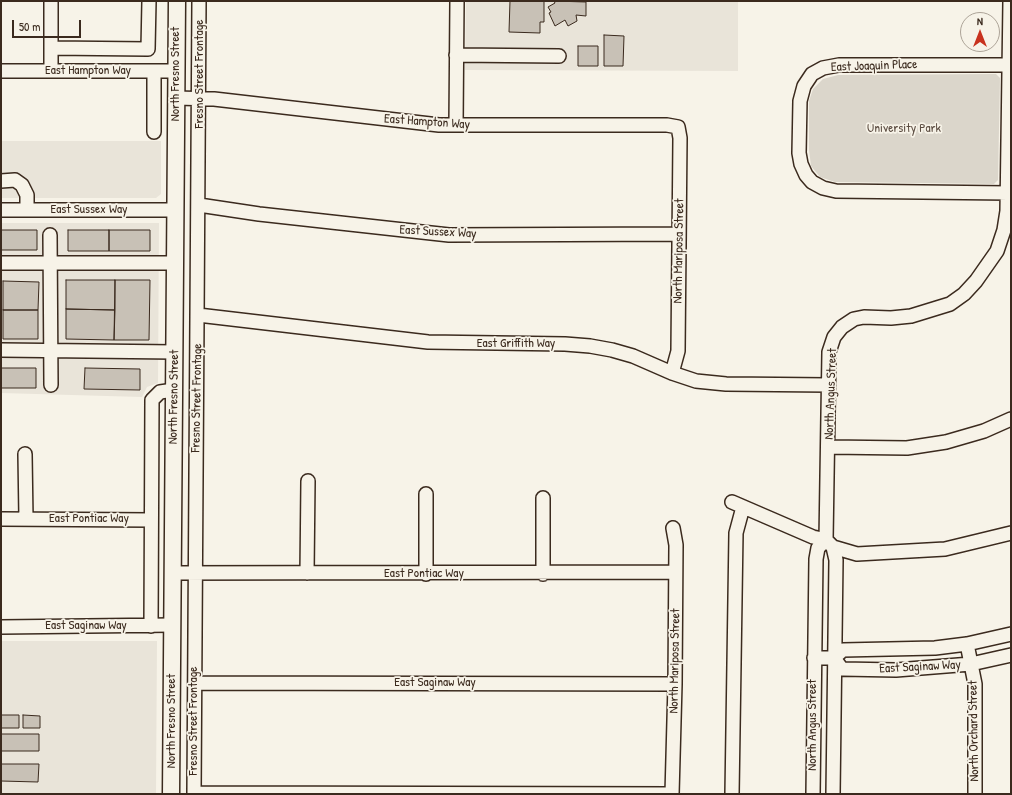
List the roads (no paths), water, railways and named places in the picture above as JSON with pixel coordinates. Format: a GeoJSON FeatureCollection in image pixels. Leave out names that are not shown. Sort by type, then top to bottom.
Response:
{"type":"FeatureCollection","features":[{"type":"Feature","properties":{"kind":"main road","name":"North Fresno Street"},"geometry":{"type":"LineString","coordinates":[[171,794],[177,1]]}},
{"type":"Feature","properties":{"kind":"street"},"geometry":{"type":"LineString","coordinates":[[51,1],[51,70]]}},
{"type":"Feature","properties":{"kind":"street"},"geometry":{"type":"LineString","coordinates":[[51,48],[148,49],[149,1]]}},
{"type":"Feature","properties":{"kind":"street","name":"Fresno Street Frontage"},"geometry":{"type":"LineString","coordinates":[[194,793],[200,98],[199,1]]}},
{"type":"Feature","properties":{"kind":"street"},"geometry":{"type":"LineString","coordinates":[[456,125],[457,1]]}},
{"type":"Feature","properties":{"kind":"street","name":"North Angus Street"},"geometry":{"type":"LineString","coordinates":[[833,794],[836,560],[830,544],[829,352],[834,337],[842,327],[854,319],[864,317],[891,318],[928,312],[950,304],[972,286],[987,268],[997,251],[1004,230],[1008,193],[1008,65],[1010,1]]}},
{"type":"Feature","properties":{"kind":"street"},"geometry":{"type":"LineString","coordinates":[[456,55],[559,56]]}},
{"type":"Feature","properties":{"kind":"street","name":"East Joaquin Place"},"geometry":{"type":"LineString","coordinates":[[1008,65],[839,65],[823,68],[812,74],[804,86],[800,101],[800,153],[804,170],[812,182],[823,188],[836,191],[1008,193]]}},
{"type":"Feature","properties":{"kind":"street","name":"East Hampton Way"},"geometry":{"type":"LineString","coordinates":[[1,71],[176,71]]}},
{"type":"Feature","properties":{"kind":"street"},"geometry":{"type":"LineString","coordinates":[[154,71],[154,132]]}},
{"type":"Feature","properties":{"kind":"street","name":"East Hampton Way"},"geometry":{"type":"LineString","coordinates":[[176,98],[200,98],[439,125],[666,125],[678,127]]}},
{"type":"Feature","properties":{"kind":"street","name":"North Mariposa Street"},"geometry":{"type":"LineString","coordinates":[[672,373],[678,351],[680,138],[678,127]]}},
{"type":"Feature","properties":{"kind":"street"},"geometry":{"type":"LineString","coordinates":[[1,180],[15,180],[22,185],[27,195],[27,210]]}},
{"type":"Feature","properties":{"kind":"street","name":"East Sussex Way"},"geometry":{"type":"LineString","coordinates":[[199,205],[259,214],[449,235],[679,234]]}},
{"type":"Feature","properties":{"kind":"street","name":"East Sussex Way"},"geometry":{"type":"LineString","coordinates":[[1,210],[176,210]]}},
{"type":"Feature","properties":{"kind":"street"},"geometry":{"type":"LineString","coordinates":[[50,235],[51,385]]}},
{"type":"Feature","properties":{"kind":"street"},"geometry":{"type":"LineString","coordinates":[[1,263],[176,263]]}},
{"type":"Feature","properties":{"kind":"street","name":"East Griffith Way"},"geometry":{"type":"LineString","coordinates":[[198,315],[428,342],[565,344],[590,346],[633,356],[672,373],[696,381],[726,384],[828,385]]}},
{"type":"Feature","properties":{"kind":"street"},"geometry":{"type":"LineString","coordinates":[[1,350],[175,352]]}},
{"type":"Feature","properties":{"kind":"street"},"geometry":{"type":"LineString","coordinates":[[151,626],[152,400],[160,392],[174,390]]}},
{"type":"Feature","properties":{"kind":"street"},"geometry":{"type":"LineString","coordinates":[[829,447],[907,448],[946,442],[984,430],[1011,418]]}},
{"type":"Feature","properties":{"kind":"street"},"geometry":{"type":"LineString","coordinates":[[25,454],[26,519]]}},
{"type":"Feature","properties":{"kind":"street"},"geometry":{"type":"LineString","coordinates":[[307,573],[308,481]]}},
{"type":"Feature","properties":{"kind":"street"},"geometry":{"type":"LineString","coordinates":[[426,494],[426,574]]}},
{"type":"Feature","properties":{"kind":"street"},"geometry":{"type":"LineString","coordinates":[[543,498],[543,574]]}},
{"type":"Feature","properties":{"kind":"street"},"geometry":{"type":"LineString","coordinates":[[732,794],[737,504],[813,538],[857,554],[945,549],[1011,533]]}},
{"type":"Feature","properties":{"kind":"street","name":"East Pontiac Way"},"geometry":{"type":"LineString","coordinates":[[1,519],[151,520]]}},
{"type":"Feature","properties":{"kind":"street","name":"North Mariposa Street"},"geometry":{"type":"LineString","coordinates":[[672,794],[676,572],[676,545],[673,528]]}},
{"type":"Feature","properties":{"kind":"street","name":"North Angus Street"},"geometry":{"type":"LineString","coordinates":[[813,794],[816,560],[818,548],[830,544]]}},
{"type":"Feature","properties":{"kind":"street","name":"East Pontiac Way"},"geometry":{"type":"LineString","coordinates":[[172,573],[543,574],[676,572]]}},
{"type":"Feature","properties":{"kind":"street","name":"East Saginaw Way"},"geometry":{"type":"LineString","coordinates":[[1,626],[172,625]]}},
{"type":"Feature","properties":{"kind":"street","name":"East Saginaw Way"},"geometry":{"type":"LineString","coordinates":[[814,658],[834,658],[843,650],[935,648],[967,644],[1011,634]]}},
{"type":"Feature","properties":{"kind":"street","name":"North Orchard Street"},"geometry":{"type":"LineString","coordinates":[[967,644],[975,684],[975,794]]}},
{"type":"Feature","properties":{"kind":"street","name":"East Saginaw Way"},"geometry":{"type":"LineString","coordinates":[[834,658],[842,669],[896,670],[971,664],[1011,655]]}},
{"type":"Feature","properties":{"kind":"street","name":"East Saginaw Way"},"geometry":{"type":"LineString","coordinates":[[194,683],[675,684]]}},
{"type":"Feature","properties":{"kind":"street"},"geometry":{"type":"LineString","coordinates":[[194,793],[672,794]]}},
{"type":"Feature","properties":{"kind":"park label","name":"University Park"},"geometry":{"type":"Point","coordinates":[904,129]}}]}
